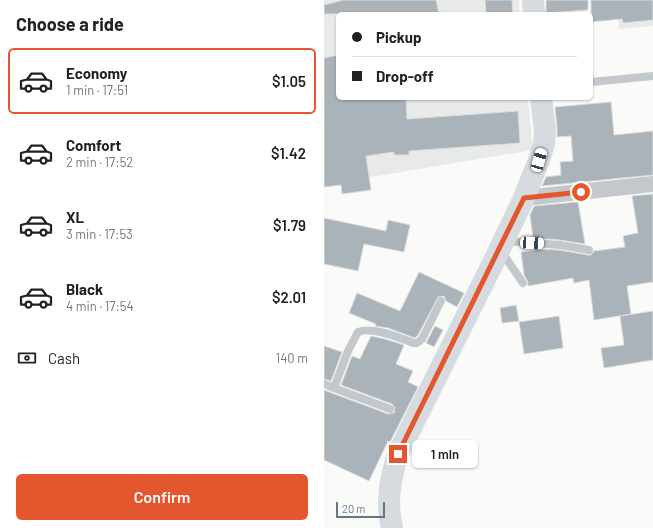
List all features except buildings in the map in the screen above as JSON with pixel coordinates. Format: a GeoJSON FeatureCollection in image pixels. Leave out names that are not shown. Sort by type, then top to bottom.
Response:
{"type":"FeatureCollection","features":[{"type":"Feature","properties":{"kind":"street"},"geometry":{"type":"LineString","coordinates":[[533,0],[534,12]]}},
{"type":"Feature","properties":{"kind":"street"},"geometry":{"type":"LineString","coordinates":[[392,528],[388,506],[392,471],[398,454],[524,198],[544,144],[545,130],[542,100]]}},
{"type":"Feature","properties":{"kind":"street"},"geometry":{"type":"LineString","coordinates":[[524,198],[653,184]]}},
{"type":"Feature","properties":{"kind":"lane"},"geometry":{"type":"LineString","coordinates":[[593,82],[653,76]]}},
{"type":"Feature","properties":{"kind":"lane"},"geometry":{"type":"LineString","coordinates":[[523,283],[502,245],[560,245],[589,250]]}},
{"type":"Feature","properties":{"kind":"lane"},"geometry":{"type":"LineString","coordinates":[[334,388],[348,351],[358,332],[362,330],[387,334],[417,343],[422,339],[441,302]]}},
{"type":"Feature","properties":{"kind":"lane"},"geometry":{"type":"LineString","coordinates":[[324,384],[390,409]]}},
{"type":"Feature","properties":{"kind":"shaded area"},"geometry":{"type":"Polygon","coordinates":[[[324,0],[519,0],[520,12],[336,12],[336,100],[528,100],[533,150],[324,185],[324,0]]]}},
{"type":"Feature","properties":{"kind":"shaded area"},"geometry":{"type":"Polygon","coordinates":[[[617,0],[653,0],[653,26],[619,29],[617,0]]]}},
{"type":"Feature","properties":{"kind":"route"},"geometry":{"type":"LineString","coordinates":[[398,454],[524,198],[581,192]]}}]}
